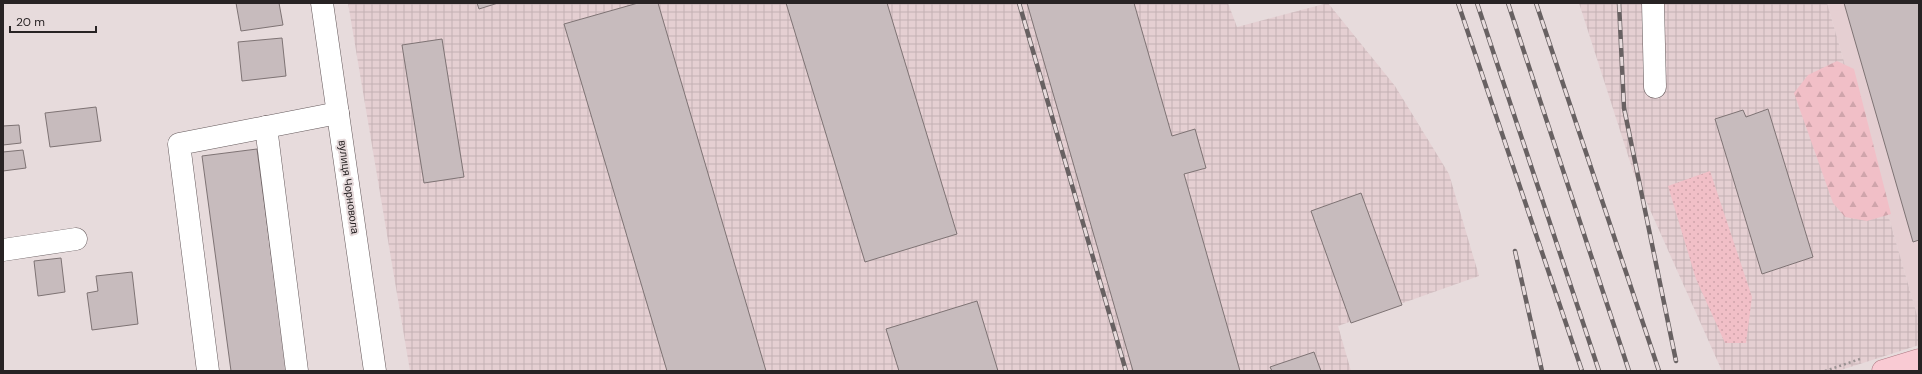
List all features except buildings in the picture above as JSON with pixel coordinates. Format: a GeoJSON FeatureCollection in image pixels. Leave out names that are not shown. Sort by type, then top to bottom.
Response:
{"type":"FeatureCollection","features":[{"type":"Feature","properties":{"kind":"main road"},"geometry":{"type":"LineString","coordinates":[[1883,371],[1919,360]]}},
{"type":"Feature","properties":{"kind":"street","name":"вулиця Чорновола"},"geometry":{"type":"LineString","coordinates":[[322,3],[375,371]]}},
{"type":"Feature","properties":{"kind":"street"},"geometry":{"type":"LineString","coordinates":[[1653,3],[1655,87]]}},
{"type":"Feature","properties":{"kind":"street"},"geometry":{"type":"LineString","coordinates":[[208,371],[179,144],[338,113]]}},
{"type":"Feature","properties":{"kind":"street"},"geometry":{"type":"LineString","coordinates":[[266,127],[297,371]]}},
{"type":"Feature","properties":{"kind":"street"},"geometry":{"type":"LineString","coordinates":[[3,250],[76,239]]}},
{"type":"Feature","properties":{"kind":"shaded area"},"geometry":{"type":"Polygon","coordinates":[[[348,3],[1228,3],[1237,27],[1328,3],[1395,86],[1449,174],[1479,276],[1338,326],[1351,371],[410,371],[348,3]]]}},
{"type":"Feature","properties":{"kind":"shaded area"},"geometry":{"type":"Polygon","coordinates":[[[1579,3],[1827,3],[1919,322],[1919,345],[1838,371],[1722,371],[1634,174],[1579,3]]]}},
{"type":"Feature","properties":{"kind":"shaded area"},"geometry":{"type":"Polygon","coordinates":[[[1827,3],[1919,3],[1919,322],[1827,3]]]}},
{"type":"Feature","properties":{"kind":"green space"},"geometry":{"type":"Polygon","coordinates":[[[1837,61],[1854,69],[1891,214],[1867,221],[1845,217],[1833,203],[1794,93],[1808,75],[1837,61]]]}},
{"type":"Feature","properties":{"kind":"green space"},"geometry":{"type":"Polygon","coordinates":[[[1710,171],[1752,297],[1746,343],[1725,343],[1696,279],[1668,186],[1710,171]]]}},
{"type":"Feature","properties":{"kind":"railway"},"geometry":{"type":"LineString","coordinates":[[1019,3],[1126,371]]}},
{"type":"Feature","properties":{"kind":"railway"},"geometry":{"type":"LineString","coordinates":[[1458,3],[1582,371]]}},
{"type":"Feature","properties":{"kind":"railway"},"geometry":{"type":"LineString","coordinates":[[1477,3],[1599,371]]}},
{"type":"Feature","properties":{"kind":"railway"},"geometry":{"type":"LineString","coordinates":[[1508,3],[1629,371]]}},
{"type":"Feature","properties":{"kind":"railway"},"geometry":{"type":"LineString","coordinates":[[1536,3],[1659,371]]}},
{"type":"Feature","properties":{"kind":"railway"},"geometry":{"type":"LineString","coordinates":[[1619,3],[1624,108],[1676,361]]}},
{"type":"Feature","properties":{"kind":"railway"},"geometry":{"type":"LineString","coordinates":[[1515,251],[1542,371]]}}]}
